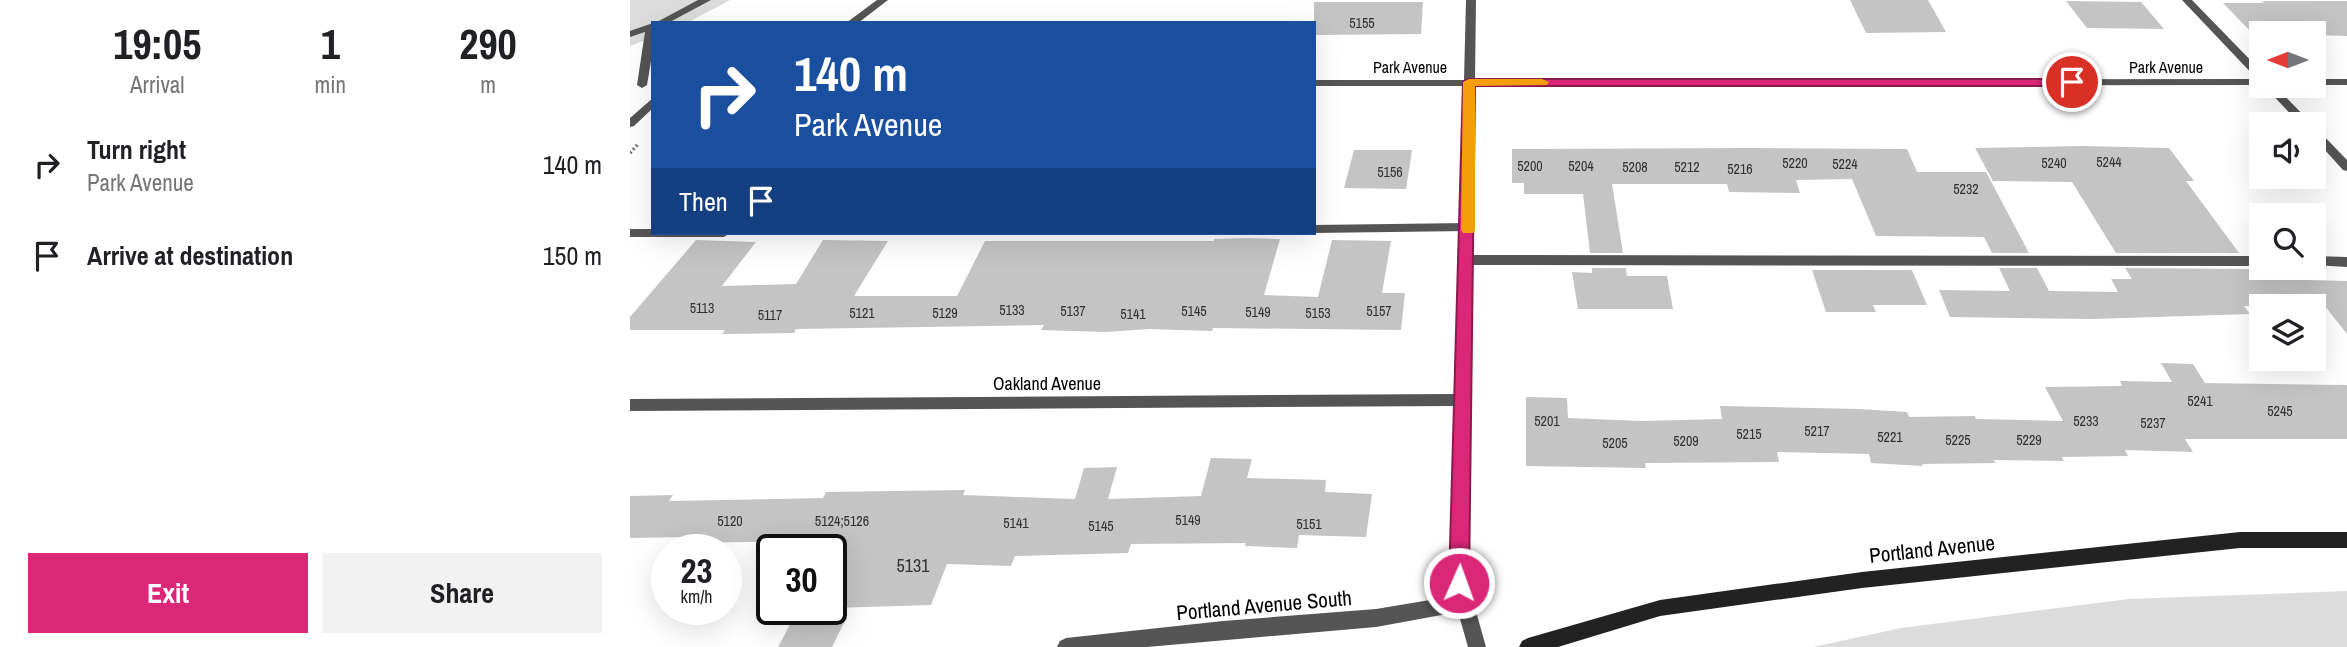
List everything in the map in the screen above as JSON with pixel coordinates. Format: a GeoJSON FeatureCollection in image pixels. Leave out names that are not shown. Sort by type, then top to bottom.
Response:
{"type":"FeatureCollection","features":[{"type":"Feature","properties":{"kind":"street"},"geometry":{"type":"LineString","coordinates":[[662,21],[706,0]]}},
{"type":"Feature","properties":{"kind":"street"},"geometry":{"type":"LineString","coordinates":[[854,21],[883,0]]}},
{"type":"Feature","properties":{"kind":"street"},"geometry":{"type":"LineString","coordinates":[[1471,0],[1459,583],[1477,647]]}},
{"type":"Feature","properties":{"kind":"street"},"geometry":{"type":"LineString","coordinates":[[2187,0],[2249,67]]}},
{"type":"Feature","properties":{"kind":"street"},"geometry":{"type":"LineString","coordinates":[[630,34],[651,26]]}},
{"type":"Feature","properties":{"kind":"street"},"geometry":{"type":"LineString","coordinates":[[630,84],[648,84],[651,54]]}},
{"type":"Feature","properties":{"kind":"street","name":"Park Avenue"},"geometry":{"type":"LineString","coordinates":[[1316,83],[2249,80]]}},
{"type":"Feature","properties":{"kind":"street"},"geometry":{"type":"LineString","coordinates":[[2326,82],[2347,82]]}},
{"type":"Feature","properties":{"kind":"street"},"geometry":{"type":"LineString","coordinates":[[2281,98],[2294,112]]}},
{"type":"Feature","properties":{"kind":"street"},"geometry":{"type":"LineString","coordinates":[[630,124],[651,104]]}},
{"type":"Feature","properties":{"kind":"street"},"geometry":{"type":"LineString","coordinates":[[2326,145],[2347,167]]}},
{"type":"Feature","properties":{"kind":"street"},"geometry":{"type":"LineString","coordinates":[[1316,229],[1468,227]]}},
{"type":"Feature","properties":{"kind":"street"},"geometry":{"type":"LineString","coordinates":[[630,233],[651,233]]}},
{"type":"Feature","properties":{"kind":"street"},"geometry":{"type":"LineString","coordinates":[[1467,260],[2249,261]]}},
{"type":"Feature","properties":{"kind":"street"},"geometry":{"type":"LineString","coordinates":[[2326,261],[2347,261]]}},
{"type":"Feature","properties":{"kind":"street","name":"Oakland Avenue"},"geometry":{"type":"LineString","coordinates":[[630,405],[1464,400]]}},
{"type":"Feature","properties":{"kind":"street","name":"Portland Avenue"},"geometry":{"type":"LineString","coordinates":[[1528,647],[1660,608],[1862,580],[2240,540],[2347,540]]}},
{"type":"Feature","properties":{"kind":"street","name":"Portland Avenue South"},"geometry":{"type":"LineString","coordinates":[[1066,647],[1376,618],[1464,603]]}},
{"type":"Feature","properties":{"kind":"shaded area"},"geometry":{"type":"Polygon","coordinates":[[[630,0],[730,0],[691,21],[651,21],[651,38],[630,46],[630,0]]]}},
{"type":"Feature","properties":{"kind":"shaded area"},"geometry":{"type":"Polygon","coordinates":[[[2347,591],[2347,647],[1813,647],[1901,628],[2129,599],[2347,591]]]}},
{"type":"Feature","properties":{"kind":"building"},"geometry":{"type":"Polygon","coordinates":[[[1850,0],[1928,0],[1946,32],[1866,33],[1850,0]]]}},
{"type":"Feature","properties":{"kind":"building"},"geometry":{"type":"Polygon","coordinates":[[[2066,1],[2141,2],[2164,29],[2087,28],[2066,1]]]}},
{"type":"Feature","properties":{"kind":"building"},"geometry":{"type":"Polygon","coordinates":[[[2262,1],[2347,1],[2347,36],[2326,35],[2326,21],[2249,21],[2249,30],[2223,3],[2264,3],[2262,1]]]}},
{"type":"Feature","properties":{"kind":"building"},"geometry":{"type":"Polygon","coordinates":[[[1314,2],[1423,2],[1421,34],[1316,35],[1314,2]]]}},
{"type":"Feature","properties":{"kind":"building"},"geometry":{"type":"Polygon","coordinates":[[[1975,148],[2169,148],[2194,181],[2186,181],[2239,253],[2116,253],[2072,182],[1993,181],[1975,148]]]}},
{"type":"Feature","properties":{"kind":"building"},"geometry":{"type":"Polygon","coordinates":[[[1512,149],[1907,149],[1917,172],[1986,172],[2029,253],[1992,253],[1984,237],[1876,236],[1852,179],[1796,180],[1800,193],[1729,192],[1727,184],[1612,184],[1623,253],[1590,253],[1583,194],[1524,194],[1524,183],[1512,183],[1512,149]]]}},
{"type":"Feature","properties":{"kind":"building"},"geometry":{"type":"Polygon","coordinates":[[[1354,150],[1412,150],[1406,189],[1344,188],[1354,150]]]}},
{"type":"Feature","properties":{"kind":"building"},"geometry":{"type":"Polygon","coordinates":[[[1280,239],[1264,295],[1318,297],[1332,240],[1391,241],[1382,293],[1405,293],[1401,330],[1213,328],[1212,331],[1150,329],[1105,332],[1041,330],[1044,325],[796,329],[794,333],[722,334],[725,330],[630,330],[630,317],[696,240],[756,242],[722,286],[796,284],[823,240],[888,241],[854,296],[957,296],[985,241],[1214,241],[1280,239]]]}},
{"type":"Feature","properties":{"kind":"building"},"geometry":{"type":"Polygon","coordinates":[[[1592,268],[1626,268],[1627,276],[1667,276],[1673,309],[1578,309],[1572,272],[1592,273],[1592,268]]]}},
{"type":"Feature","properties":{"kind":"building"},"geometry":{"type":"Polygon","coordinates":[[[1999,268],[2037,268],[2049,291],[2118,292],[2111,279],[2132,279],[2125,268],[2249,269],[2249,280],[2347,281],[2347,334],[2326,308],[2326,294],[2249,294],[2249,306],[2244,306],[2249,314],[2093,319],[1950,317],[1939,290],[2010,291],[1999,268]]]}},
{"type":"Feature","properties":{"kind":"building"},"geometry":{"type":"Polygon","coordinates":[[[1812,270],[1912,270],[1927,305],[1873,305],[1876,312],[1826,312],[1812,270]]]}},
{"type":"Feature","properties":{"kind":"building"},"geometry":{"type":"Polygon","coordinates":[[[2161,363],[2193,364],[2205,383],[2347,385],[2347,439],[2185,439],[2193,452],[2125,450],[2128,456],[2062,457],[2064,461],[1994,460],[1995,463],[1922,464],[1923,466],[1871,463],[1869,454],[1777,452],[1779,462],[1645,463],[1646,468],[1526,466],[1526,397],[1567,398],[1568,418],[1641,421],[1722,419],[1720,406],[1858,409],[1907,412],[1909,417],[1975,416],[1976,419],[2063,421],[2045,387],[2122,386],[2120,381],[2172,382],[2161,363]]]}},
{"type":"Feature","properties":{"kind":"building"},"geometry":{"type":"Polygon","coordinates":[[[1211,458],[1252,459],[1247,478],[1326,480],[1325,492],[1372,494],[1366,537],[1299,535],[1297,548],[1245,546],[1246,543],[1131,544],[1128,553],[1015,556],[1011,566],[947,564],[931,605],[847,608],[847,534],[756,534],[756,542],[742,542],[742,534],[651,534],[651,538],[630,538],[630,496],[673,495],[669,501],[823,498],[826,492],[965,490],[963,495],[1075,499],[1084,468],[1117,467],[1108,499],[1201,496],[1211,458]]]}},
{"type":"Feature","properties":{"kind":"building"},"geometry":{"type":"Polygon","coordinates":[[[790,625],[843,625],[832,647],[778,647],[790,625]]]}},
{"type":"Feature","properties":{"kind":"slow traffic"},"geometry":{"type":"LineString","coordinates":[[1468,230],[1469,82],[1542,82]]}},
{"type":"Feature","properties":{"kind":"route"},"geometry":{"type":"LineString","coordinates":[[1459,583],[1469,82],[2072,82]]}}]}
